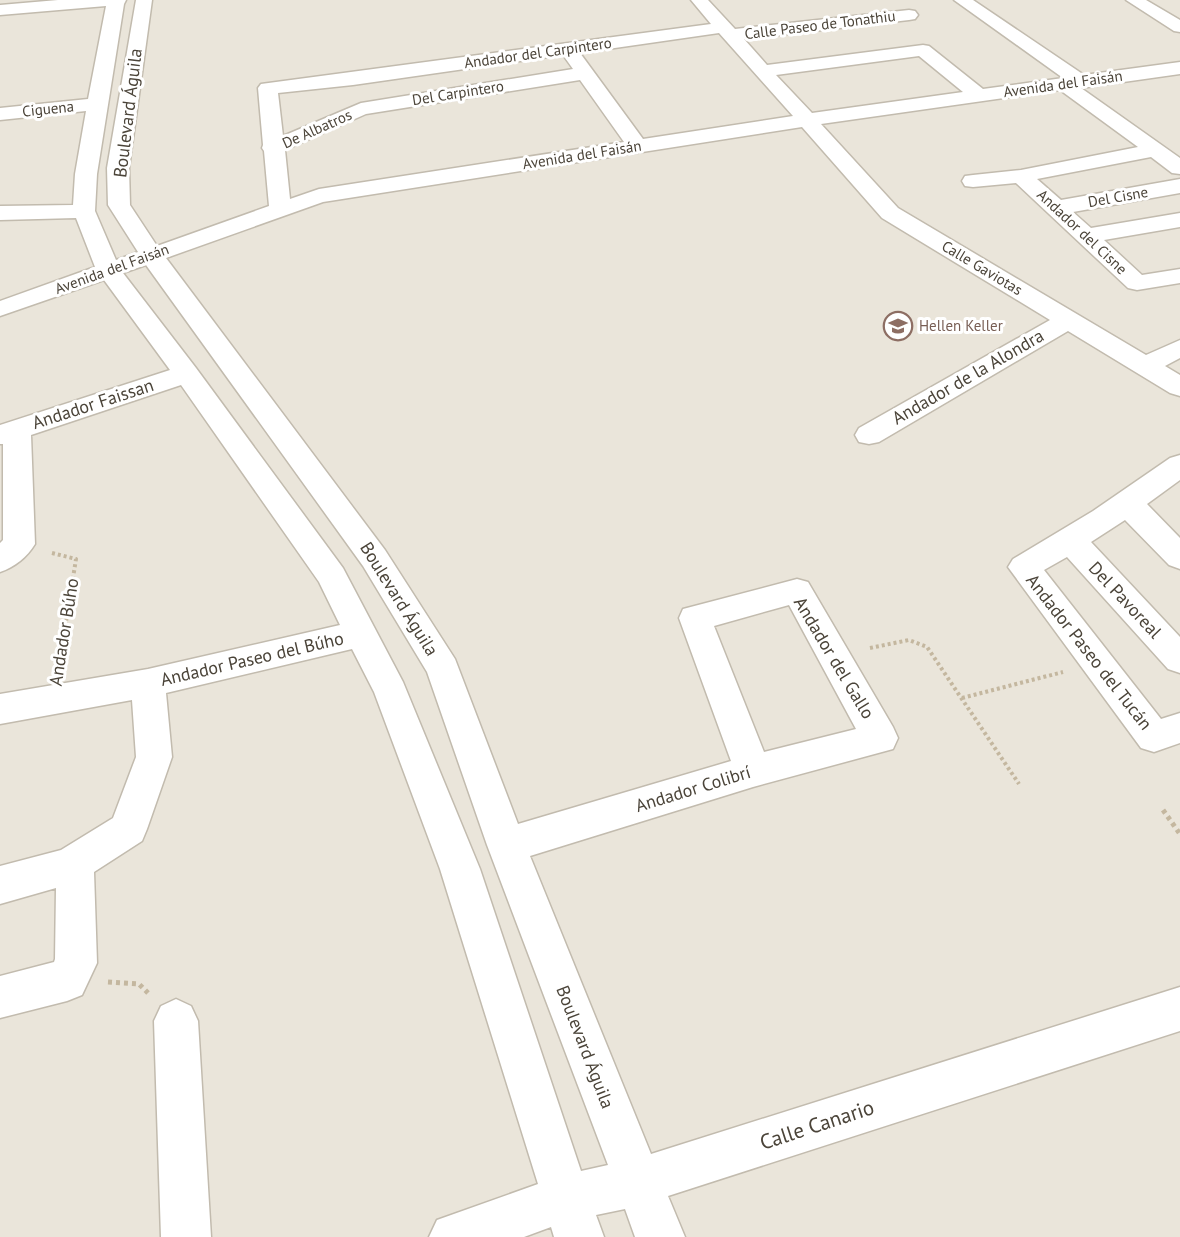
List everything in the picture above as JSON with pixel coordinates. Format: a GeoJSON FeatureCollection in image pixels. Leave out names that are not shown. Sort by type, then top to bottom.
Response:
{"type":"FeatureCollection","features":[{"type":"Feature","properties":{"kind":"street","name":"Boulevard Águila"},"geometry":{"type":"LineString","coordinates":[[117,0],[86,174],[84,211],[109,271],[187,374],[332,576],[391,692],[460,869],[573,1217]]}},
{"type":"Feature","properties":{"kind":"street"},"geometry":{"type":"LineString","coordinates":[[0,10],[117,0]]}},
{"type":"Feature","properties":{"kind":"street","name":"Boulevard Águila"},"geometry":{"type":"LineString","coordinates":[[144,0],[118,168],[119,205],[151,255],[374,558],[443,669],[506,845],[660,1237]]}},
{"type":"Feature","properties":{"kind":"street","name":"Calle Gaviotas"},"geometry":{"type":"LineString","coordinates":[[699,0],[890,213],[1180,387]]}},
{"type":"Feature","properties":{"kind":"street"},"geometry":{"type":"LineString","coordinates":[[962,0],[1180,168]]}},
{"type":"Feature","properties":{"kind":"street"},"geometry":{"type":"LineString","coordinates":[[1134,0],[1180,27]]}},
{"type":"Feature","properties":{"kind":"street","name":"Calle Paseo de Tonathiu"},"geometry":{"type":"LineString","coordinates":[[727,31],[909,15]]}},
{"type":"Feature","properties":{"kind":"street","name":"Andador del Carpintero"},"geometry":{"type":"LineString","coordinates":[[353,79],[568,49],[727,31]]}},
{"type":"Feature","properties":{"kind":"street"},"geometry":{"type":"LineString","coordinates":[[568,49],[638,147]]}},
{"type":"Feature","properties":{"kind":"street"},"geometry":{"type":"LineString","coordinates":[[763,71],[849,62],[923,50],[979,95]]}},
{"type":"Feature","properties":{"kind":"street"},"geometry":{"type":"LineString","coordinates":[[849,62],[864,77]]}},
{"type":"Feature","properties":{"kind":"street","name":"Avenida del Faisán"},"geometry":{"type":"LineString","coordinates":[[0,309],[319,196],[807,121],[885,99],[979,95],[1180,68]]}},
{"type":"Feature","properties":{"kind":"street","name":"Del Carpintero"},"geometry":{"type":"LineString","coordinates":[[361,109],[586,73]]}},
{"type":"Feature","properties":{"kind":"street"},"geometry":{"type":"LineString","coordinates":[[353,79],[361,109]]}},
{"type":"Feature","properties":{"kind":"street","name":"De Albatros"},"geometry":{"type":"LineString","coordinates":[[353,79],[268,88],[272,148],[361,109]]}},
{"type":"Feature","properties":{"kind":"street","name":"Ciguena"},"geometry":{"type":"LineString","coordinates":[[0,114],[97,104]]}},
{"type":"Feature","properties":{"kind":"street"},"geometry":{"type":"LineString","coordinates":[[272,148],[280,208]]}},
{"type":"Feature","properties":{"kind":"street","name":"Andador del Cisne"},"geometry":{"type":"LineString","coordinates":[[973,181],[1021,176],[1155,150]]}},
{"type":"Feature","properties":{"kind":"street","name":"Andador del Cisne"},"geometry":{"type":"LineString","coordinates":[[1021,176],[1137,283],[1180,276]]}},
{"type":"Feature","properties":{"kind":"street","name":"Del Cisne"},"geometry":{"type":"LineString","coordinates":[[1056,208],[1180,186]]}},
{"type":"Feature","properties":{"kind":"street"},"geometry":{"type":"LineString","coordinates":[[0,213],[84,211]]}},
{"type":"Feature","properties":{"kind":"street","name":"Del Cisne"},"geometry":{"type":"LineString","coordinates":[[1087,236],[1180,220]]}},
{"type":"Feature","properties":{"kind":"street","name":"Andador de la Alondra"},"geometry":{"type":"LineString","coordinates":[[869,435],[1068,320]]}},
{"type":"Feature","properties":{"kind":"street"},"geometry":{"type":"LineString","coordinates":[[1145,366],[1180,348]]}},
{"type":"Feature","properties":{"kind":"street","name":"Andador Faissan"},"geometry":{"type":"LineString","coordinates":[[8,432],[187,374]]}},
{"type":"Feature","properties":{"kind":"street"},"geometry":{"type":"LineString","coordinates":[[8,432],[9,552]]}},
{"type":"Feature","properties":{"kind":"street"},"geometry":{"type":"LineString","coordinates":[[1071,541],[1128,504],[1180,465]]}},
{"type":"Feature","properties":{"kind":"street"},"geometry":{"type":"LineString","coordinates":[[1128,504],[1180,557]]}},
{"type":"Feature","properties":{"kind":"street","name":"Andador Paseo del Tucán"},"geometry":{"type":"LineString","coordinates":[[1071,541],[1024,567],[1098,664],[1167,732]]}},
{"type":"Feature","properties":{"kind":"street","name":"Del Pavoreal"},"geometry":{"type":"LineString","coordinates":[[1071,541],[1180,659]]}},
{"type":"Feature","properties":{"kind":"street","name":"Andador del Gallo"},"geometry":{"type":"LineString","coordinates":[[753,771],[694,618],[797,591],[880,738]]}},
{"type":"Feature","properties":{"kind":"street","name":"Andador Paseo del Búho"},"geometry":{"type":"LineString","coordinates":[[0,885],[70,866],[128,830],[154,757],[148,683],[360,634]]}},
{"type":"Feature","properties":{"kind":"street"},"geometry":{"type":"LineString","coordinates":[[0,709],[148,683]]}},
{"type":"Feature","properties":{"kind":"street","name":"Andador Colibrí"},"geometry":{"type":"LineString","coordinates":[[506,845],[753,771],[880,738]]}},
{"type":"Feature","properties":{"kind":"street"},"geometry":{"type":"LineString","coordinates":[[0,997],[67,980],[76,963],[76,876],[70,866]]}},
{"type":"Feature","properties":{"kind":"street","name":"Calle Canario"},"geometry":{"type":"LineString","coordinates":[[454,1237],[573,1217],[638,1182],[1180,1009]]}},
{"type":"Feature","properties":{"kind":"street"},"geometry":{"type":"LineString","coordinates":[[176,1021],[186,1237]]}},
{"type":"Feature","properties":{"kind":"path","name":"Andador Búho"},"geometry":{"type":"LineString","coordinates":[[9,552],[76,559],[53,699]]}},
{"type":"Feature","properties":{"kind":"path"},"geometry":{"type":"LineString","coordinates":[[909,640],[927,647],[1019,784]]}},
{"type":"Feature","properties":{"kind":"path"},"geometry":{"type":"LineString","coordinates":[[962,698],[1098,664]]}},
{"type":"Feature","properties":{"kind":"path"},"geometry":{"type":"LineString","coordinates":[[1163,810],[1180,834]]}},
{"type":"Feature","properties":{"kind":"path"},"geometry":{"type":"LineString","coordinates":[[67,980],[139,984],[176,1021]]}},
{"type":"Feature","properties":{"kind":"shaded area"},"geometry":{"type":"Polygon","coordinates":[[[0,0],[1180,0],[1180,1237],[0,1237],[0,0]]]}},
{"type":"Feature","properties":{"kind":"place","name":"Hellen Keller"},"geometry":{"type":"Point","coordinates":[898,326]}}]}
